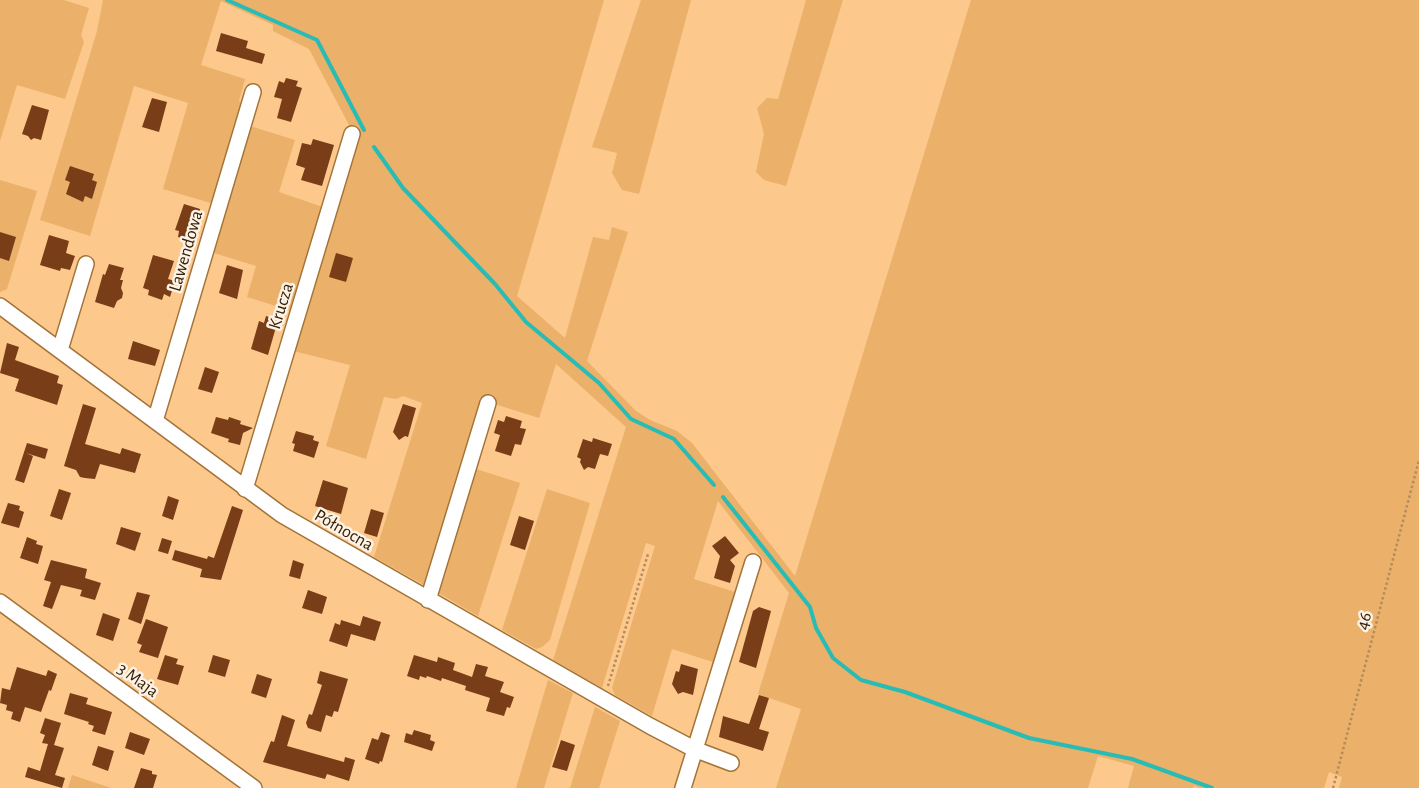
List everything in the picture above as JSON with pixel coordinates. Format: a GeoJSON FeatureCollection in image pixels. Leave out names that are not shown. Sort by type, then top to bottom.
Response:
{"type":"FeatureCollection","features":[{"type":"Feature","properties":{"kind":"street","name":"Lawendowa"},"geometry":{"type":"LineString","coordinates":[[156,421],[253,92]]}},
{"type":"Feature","properties":{"kind":"street","name":"Krucza"},"geometry":{"type":"LineString","coordinates":[[245,489],[352,134]]}},
{"type":"Feature","properties":{"kind":"street"},"geometry":{"type":"LineString","coordinates":[[60,350],[86,264]]}},
{"type":"Feature","properties":{"kind":"street","name":"Północna"},"geometry":{"type":"LineString","coordinates":[[0,306],[282,515],[604,700],[694,749],[731,762]]}},
{"type":"Feature","properties":{"kind":"street"},"geometry":{"type":"LineString","coordinates":[[428,600],[488,403]]}},
{"type":"Feature","properties":{"kind":"street"},"geometry":{"type":"LineString","coordinates":[[683,788],[753,562]]}},
{"type":"Feature","properties":{"kind":"street","name":"3 Maja"},"geometry":{"type":"LineString","coordinates":[[0,602],[254,788]]}},
{"type":"Feature","properties":{"kind":"path","name":"46"},"geometry":{"type":"LineString","coordinates":[[1333,788],[1419,460]]}},
{"type":"Feature","properties":{"kind":"path"},"geometry":{"type":"LineString","coordinates":[[604,700],[648,554]]}},
{"type":"Feature","properties":{"kind":"shaded area"},"geometry":{"type":"Polygon","coordinates":[[[0,0],[64,0],[89,8],[81,35],[84,42],[65,99],[17,85],[0,141],[0,0]]]}},
{"type":"Feature","properties":{"kind":"shaded area"},"geometry":{"type":"Polygon","coordinates":[[[103,0],[604,0],[517,296],[565,338],[593,237],[609,240],[612,227],[628,232],[587,361],[636,411],[650,420],[677,431],[692,443],[795,576],[971,0],[1419,0],[1419,788],[1339,788],[1342,777],[1329,772],[1324,788],[1200,788],[1194,786],[1193,788],[1128,788],[1134,766],[1098,756],[1088,788],[776,788],[801,709],[758,694],[789,593],[718,501],[694,579],[735,592],[713,662],[672,649],[652,716],[615,695],[612,688],[655,546],[646,543],[602,688],[553,660],[626,427],[556,364],[539,418],[485,401],[426,586],[374,557],[422,403],[403,396],[396,399],[384,397],[366,459],[326,446],[350,365],[293,351],[357,140],[309,49],[273,31],[273,25],[221,1],[201,65],[245,79],[239,101],[244,104],[214,204],[163,189],[188,103],[134,86],[90,236],[40,220],[97,31],[103,0]]]}},
{"type":"Feature","properties":{"kind":"shaded area"},"geometry":{"type":"Polygon","coordinates":[[[641,0],[691,0],[639,194],[622,190],[612,173],[617,153],[592,147],[641,0]]]}},
{"type":"Feature","properties":{"kind":"shaded area"},"geometry":{"type":"Polygon","coordinates":[[[806,0],[843,0],[786,186],[764,180],[756,172],[764,134],[757,108],[767,98],[778,99],[806,0]]]}},
{"type":"Feature","properties":{"kind":"shaded area"},"geometry":{"type":"Polygon","coordinates":[[[250,126],[295,140],[279,192],[323,207],[292,311],[247,297],[256,266],[211,252],[250,126]]]}},
{"type":"Feature","properties":{"kind":"shaded area"},"geometry":{"type":"Polygon","coordinates":[[[0,180],[37,191],[7,289],[0,292],[0,180]]]}},
{"type":"Feature","properties":{"kind":"shaded area"},"geometry":{"type":"Polygon","coordinates":[[[473,468],[520,483],[478,616],[435,591],[473,468]]]}},
{"type":"Feature","properties":{"kind":"shaded area"},"geometry":{"type":"Polygon","coordinates":[[[547,489],[590,503],[550,640],[542,647],[536,649],[502,630],[547,489]]]}},
{"type":"Feature","properties":{"kind":"shaded area"},"geometry":{"type":"Polygon","coordinates":[[[548,680],[573,693],[544,788],[516,788],[548,680]]]}},
{"type":"Feature","properties":{"kind":"shaded area"},"geometry":{"type":"Polygon","coordinates":[[[595,707],[620,721],[599,788],[570,788],[595,707]]]}},
{"type":"Feature","properties":{"kind":"shaded area"},"geometry":{"type":"Polygon","coordinates":[[[72,775],[111,788],[68,788],[72,775]]]}},
{"type":"Feature","properties":{"kind":"building"},"geometry":{"type":"Polygon","coordinates":[[[221,33],[248,41],[246,48],[265,54],[262,64],[216,51],[221,33]]]}},
{"type":"Feature","properties":{"kind":"building"},"geometry":{"type":"Polygon","coordinates":[[[286,78],[298,81],[296,86],[302,88],[291,122],[277,118],[282,99],[274,97],[279,81],[284,83],[286,78]]]}},
{"type":"Feature","properties":{"kind":"building"},"geometry":{"type":"Polygon","coordinates":[[[152,98],[167,102],[159,132],[142,127],[152,98]]]}},
{"type":"Feature","properties":{"kind":"building"},"geometry":{"type":"Polygon","coordinates":[[[32,105],[49,110],[41,140],[34,138],[31,140],[28,136],[22,134],[32,105]]]}},
{"type":"Feature","properties":{"kind":"building"},"geometry":{"type":"Polygon","coordinates":[[[313,139],[334,145],[322,186],[301,180],[305,168],[296,165],[302,143],[311,145],[313,139]]]}},
{"type":"Feature","properties":{"kind":"building"},"geometry":{"type":"Polygon","coordinates":[[[70,166],[94,174],[92,180],[97,182],[92,199],[85,196],[83,202],[66,194],[70,182],[65,180],[70,166]]]}},
{"type":"Feature","properties":{"kind":"building"},"geometry":{"type":"Polygon","coordinates":[[[184,204],[200,209],[192,241],[178,237],[179,231],[175,230],[184,204]]]}},
{"type":"Feature","properties":{"kind":"building"},"geometry":{"type":"Polygon","coordinates":[[[0,232],[16,237],[9,261],[0,258],[0,232]]]}},
{"type":"Feature","properties":{"kind":"building"},"geometry":{"type":"Polygon","coordinates":[[[49,235],[69,241],[66,253],[75,256],[70,270],[61,268],[60,271],[40,265],[49,235]]]}},
{"type":"Feature","properties":{"kind":"building"},"geometry":{"type":"Polygon","coordinates":[[[336,253],[353,258],[346,282],[329,277],[336,253]]]}},
{"type":"Feature","properties":{"kind":"building"},"geometry":{"type":"Polygon","coordinates":[[[153,255],[174,261],[168,279],[175,281],[170,297],[164,294],[162,300],[148,295],[149,290],[143,288],[153,255]]]}},
{"type":"Feature","properties":{"kind":"building"},"geometry":{"type":"Polygon","coordinates":[[[109,264],[124,268],[120,280],[123,280],[121,288],[122,298],[117,301],[114,308],[95,302],[103,274],[105,275],[109,264]]]}},
{"type":"Feature","properties":{"kind":"building"},"geometry":{"type":"Polygon","coordinates":[[[227,265],[243,270],[237,299],[219,293],[227,265]]]}},
{"type":"Feature","properties":{"kind":"building"},"geometry":{"type":"Polygon","coordinates":[[[266,316],[278,320],[268,355],[251,349],[259,321],[264,323],[266,316]]]}},
{"type":"Feature","properties":{"kind":"building"},"geometry":{"type":"Polygon","coordinates":[[[133,341],[160,350],[155,366],[128,359],[133,341]]]}},
{"type":"Feature","properties":{"kind":"building"},"geometry":{"type":"Polygon","coordinates":[[[7,343],[19,347],[15,360],[59,376],[57,383],[63,385],[57,405],[15,391],[19,379],[0,373],[7,343]]]}},
{"type":"Feature","properties":{"kind":"building"},"geometry":{"type":"Polygon","coordinates":[[[205,367],[219,372],[212,393],[198,389],[205,367]]]}},
{"type":"Feature","properties":{"kind":"building"},"geometry":{"type":"Polygon","coordinates":[[[83,404],[96,408],[85,444],[120,454],[122,448],[141,454],[135,473],[100,464],[95,479],[80,477],[76,470],[64,466],[83,404]]]}},
{"type":"Feature","properties":{"kind":"building"},"geometry":{"type":"Polygon","coordinates":[[[403,404],[416,408],[408,437],[405,436],[399,440],[393,432],[403,404]]]}},
{"type":"Feature","properties":{"kind":"building"},"geometry":{"type":"Polygon","coordinates":[[[506,416],[522,421],[520,428],[526,429],[521,445],[515,444],[511,456],[495,451],[500,435],[494,433],[498,420],[504,422],[506,416]]]}},
{"type":"Feature","properties":{"kind":"building"},"geometry":{"type":"Polygon","coordinates":[[[216,417],[228,420],[229,417],[241,421],[240,424],[253,428],[243,433],[240,445],[228,442],[229,439],[211,433],[216,417]]]}},
{"type":"Feature","properties":{"kind":"building"},"geometry":{"type":"Polygon","coordinates":[[[296,431],[314,436],[313,440],[319,442],[314,458],[293,451],[295,444],[292,443],[296,431]]]}},
{"type":"Feature","properties":{"kind":"building"},"geometry":{"type":"Polygon","coordinates":[[[593,438],[612,444],[608,456],[600,454],[595,469],[588,467],[584,470],[580,462],[581,459],[577,457],[583,439],[592,442],[593,438]]]}},
{"type":"Feature","properties":{"kind":"building"},"geometry":{"type":"Polygon","coordinates":[[[27,443],[48,449],[45,459],[26,453],[33,456],[24,483],[15,480],[27,443]]]}},
{"type":"Feature","properties":{"kind":"building"},"geometry":{"type":"Polygon","coordinates":[[[323,480],[348,488],[341,514],[315,506],[323,480]]]}},
{"type":"Feature","properties":{"kind":"building"},"geometry":{"type":"Polygon","coordinates":[[[59,489],[71,493],[62,520],[50,516],[59,489]]]}},
{"type":"Feature","properties":{"kind":"building"},"geometry":{"type":"Polygon","coordinates":[[[168,496],[179,500],[173,520],[162,516],[168,496]]]}},
{"type":"Feature","properties":{"kind":"building"},"geometry":{"type":"Polygon","coordinates":[[[8,503],[20,506],[19,510],[24,512],[19,528],[1,523],[8,503]]]}},
{"type":"Feature","properties":{"kind":"building"},"geometry":{"type":"Polygon","coordinates":[[[232,506],[243,510],[221,580],[200,577],[202,569],[172,560],[175,550],[207,559],[208,556],[214,558],[232,506]]]}},
{"type":"Feature","properties":{"kind":"building"},"geometry":{"type":"Polygon","coordinates":[[[371,509],[384,513],[377,537],[364,533],[371,509]]]}},
{"type":"Feature","properties":{"kind":"building"},"geometry":{"type":"Polygon","coordinates":[[[519,516],[534,521],[525,550],[510,545],[519,516]]]}},
{"type":"Feature","properties":{"kind":"building"},"geometry":{"type":"Polygon","coordinates":[[[121,527],[141,533],[135,551],[116,544],[121,527]]]}},
{"type":"Feature","properties":{"kind":"building"},"geometry":{"type":"Polygon","coordinates":[[[725,536],[739,553],[730,560],[735,566],[730,583],[714,578],[720,556],[712,546],[725,536]]]}},
{"type":"Feature","properties":{"kind":"building"},"geometry":{"type":"Polygon","coordinates":[[[27,537],[37,541],[36,544],[43,546],[38,564],[20,558],[27,537]]]}},
{"type":"Feature","properties":{"kind":"building"},"geometry":{"type":"Polygon","coordinates":[[[162,538],[172,541],[168,554],[158,551],[162,538]]]}},
{"type":"Feature","properties":{"kind":"building"},"geometry":{"type":"Polygon","coordinates":[[[51,560],[87,569],[85,578],[101,583],[95,600],[80,596],[82,590],[61,585],[52,609],[43,606],[51,582],[44,580],[51,560]]]}},
{"type":"Feature","properties":{"kind":"building"},"geometry":{"type":"Polygon","coordinates":[[[293,560],[304,564],[300,579],[289,576],[293,560]]]}},
{"type":"Feature","properties":{"kind":"building"},"geometry":{"type":"Polygon","coordinates":[[[308,590],[327,597],[322,614],[302,608],[308,590]]]}},
{"type":"Feature","properties":{"kind":"building"},"geometry":{"type":"Polygon","coordinates":[[[137,592],[150,595],[141,624],[128,619],[137,592]]]}},
{"type":"Feature","properties":{"kind":"building"},"geometry":{"type":"Polygon","coordinates":[[[759,607],[771,611],[756,668],[739,662],[753,611],[759,607]]]}},
{"type":"Feature","properties":{"kind":"building"},"geometry":{"type":"Polygon","coordinates":[[[103,613],[120,619],[113,641],[96,635],[103,613]]]}},
{"type":"Feature","properties":{"kind":"building"},"geometry":{"type":"Polygon","coordinates":[[[363,616],[381,622],[375,641],[351,634],[347,647],[329,641],[335,623],[340,625],[341,620],[360,626],[363,616]]]}},
{"type":"Feature","properties":{"kind":"building"},"geometry":{"type":"Polygon","coordinates":[[[146,619],[168,627],[158,658],[139,652],[142,645],[137,643],[146,619]]]}},
{"type":"Feature","properties":{"kind":"building"},"geometry":{"type":"Polygon","coordinates":[[[165,655],[178,659],[176,664],[184,666],[178,685],[157,679],[165,655]]]}},
{"type":"Feature","properties":{"kind":"building"},"geometry":{"type":"Polygon","coordinates":[[[213,655],[230,660],[225,677],[208,672],[213,655]]]}},
{"type":"Feature","properties":{"kind":"building"},"geometry":{"type":"Polygon","coordinates":[[[414,655],[437,662],[438,657],[455,663],[453,670],[472,677],[476,664],[488,667],[485,676],[504,682],[500,692],[514,697],[510,708],[507,707],[504,716],[486,711],[490,698],[465,690],[466,686],[442,678],[441,681],[427,676],[426,678],[420,676],[419,680],[407,676],[414,655]]]}},
{"type":"Feature","properties":{"kind":"building"},"geometry":{"type":"Polygon","coordinates":[[[681,664],[698,669],[693,695],[683,692],[678,694],[672,684],[676,671],[679,672],[681,664]]]}},
{"type":"Feature","properties":{"kind":"building"},"geometry":{"type":"Polygon","coordinates":[[[17,667],[46,676],[48,670],[57,674],[41,712],[25,707],[20,722],[11,719],[13,712],[6,710],[7,705],[0,703],[2,688],[10,690],[17,667]]]}},
{"type":"Feature","properties":{"kind":"building"},"geometry":{"type":"Polygon","coordinates":[[[320,671],[348,679],[338,712],[334,711],[332,717],[326,715],[321,732],[308,728],[306,723],[309,714],[312,715],[322,685],[317,683],[320,671]]]}},
{"type":"Feature","properties":{"kind":"building"},"geometry":{"type":"Polygon","coordinates":[[[257,674],[272,679],[266,698],[251,693],[257,674]]]}},
{"type":"Feature","properties":{"kind":"building"},"geometry":{"type":"Polygon","coordinates":[[[70,693],[88,698],[86,704],[112,712],[105,735],[92,731],[94,726],[88,724],[89,722],[64,714],[70,693]]]}},
{"type":"Feature","properties":{"kind":"building"},"geometry":{"type":"Polygon","coordinates":[[[759,695],[769,698],[759,729],[769,732],[763,751],[719,737],[723,716],[749,724],[759,695]]]}},
{"type":"Feature","properties":{"kind":"building"},"geometry":{"type":"Polygon","coordinates":[[[282,715],[295,720],[287,746],[344,762],[345,757],[355,760],[349,781],[327,774],[325,779],[263,762],[271,741],[274,742],[282,715]]]}},
{"type":"Feature","properties":{"kind":"building"},"geometry":{"type":"Polygon","coordinates":[[[45,718],[61,723],[54,745],[64,748],[55,775],[65,778],[62,788],[25,777],[28,767],[40,771],[48,744],[42,743],[45,735],[40,733],[45,718]]]}},
{"type":"Feature","properties":{"kind":"building"},"geometry":{"type":"Polygon","coordinates":[[[414,730],[431,735],[430,740],[435,742],[432,751],[404,742],[406,733],[412,735],[414,730]]]}},
{"type":"Feature","properties":{"kind":"building"},"geometry":{"type":"Polygon","coordinates":[[[130,732],[150,739],[144,755],[125,748],[130,732]]]}},
{"type":"Feature","properties":{"kind":"building"},"geometry":{"type":"Polygon","coordinates":[[[381,732],[390,735],[382,762],[380,761],[379,764],[365,759],[372,738],[378,740],[381,732]]]}},
{"type":"Feature","properties":{"kind":"building"},"geometry":{"type":"Polygon","coordinates":[[[561,740],[575,745],[567,771],[552,767],[561,740]]]}},
{"type":"Feature","properties":{"kind":"building"},"geometry":{"type":"Polygon","coordinates":[[[98,746],[114,751],[108,771],[92,765],[98,746]]]}},
{"type":"Feature","properties":{"kind":"building"},"geometry":{"type":"Polygon","coordinates":[[[141,768],[152,771],[152,774],[157,775],[153,788],[134,788],[141,768]]]}},
{"type":"Feature","properties":{"kind":"waterway"},"geometry":{"type":"LineString","coordinates":[[227,0],[317,40],[364,130]]}},
{"type":"Feature","properties":{"kind":"waterway"},"geometry":{"type":"LineString","coordinates":[[374,147],[403,188],[495,284],[526,322],[599,383],[631,419],[674,439],[714,485]]}},
{"type":"Feature","properties":{"kind":"waterway"},"geometry":{"type":"LineString","coordinates":[[723,497],[810,607],[816,628],[833,658],[861,680],[905,692],[1029,738],[1132,759],[1212,788]]}}]}
